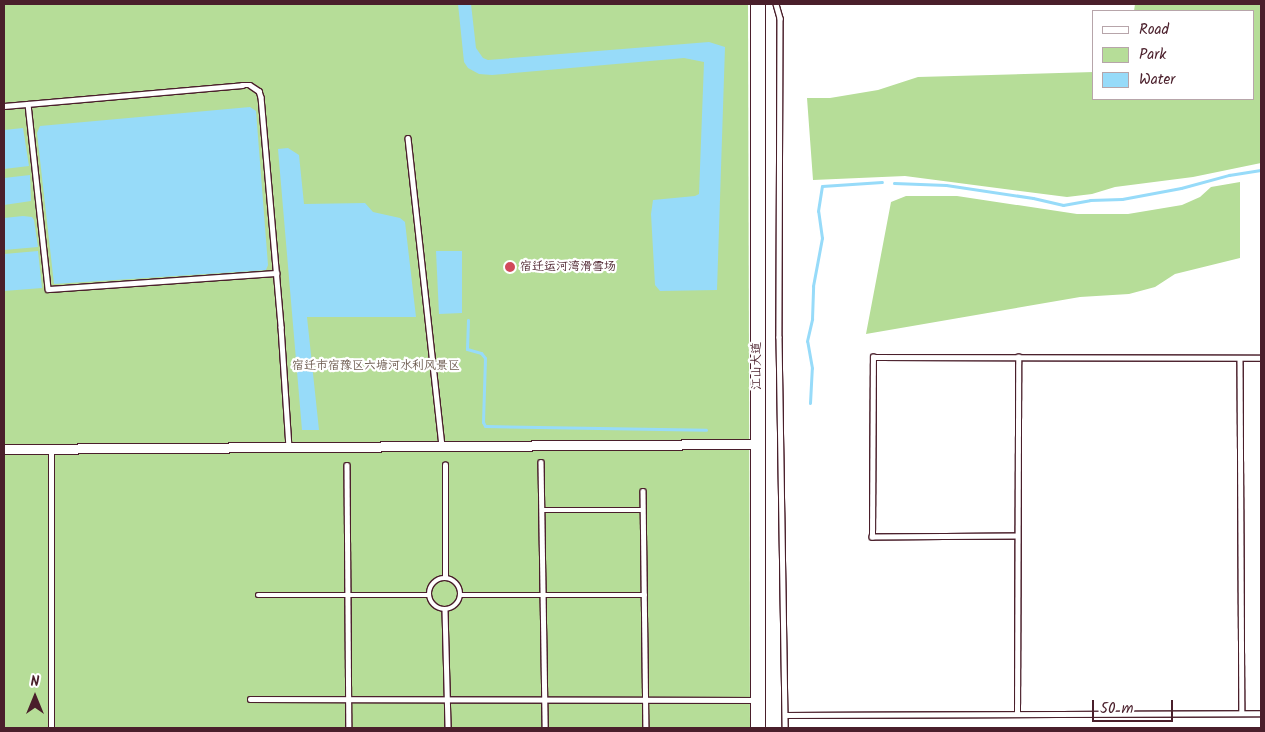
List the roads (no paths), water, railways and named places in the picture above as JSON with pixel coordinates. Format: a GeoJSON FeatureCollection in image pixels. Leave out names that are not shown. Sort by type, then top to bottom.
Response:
{"type":"FeatureCollection","features":[{"type":"Feature","properties":{"kind":"main road","name":"江山大道"},"geometry":{"type":"LineString","coordinates":[[758,4],[756,444],[758,728]]}},
{"type":"Feature","properties":{"kind":"street"},"geometry":{"type":"LineString","coordinates":[[4,449],[442,448],[756,444]]}},
{"type":"Feature","properties":{"kind":"lane"},"geometry":{"type":"LineString","coordinates":[[776,4],[780,18],[779,337],[785,728]]}},
{"type":"Feature","properties":{"kind":"lane"},"geometry":{"type":"LineString","coordinates":[[4,106],[242,84],[255,88],[261,97],[289,448]]}},
{"type":"Feature","properties":{"kind":"lane"},"geometry":{"type":"LineString","coordinates":[[28,104],[48,289],[276,273]]}},
{"type":"Feature","properties":{"kind":"lane"},"geometry":{"type":"LineString","coordinates":[[408,138],[442,448]]}},
{"type":"Feature","properties":{"kind":"lane"},"geometry":{"type":"LineString","coordinates":[[1018,536],[872,537],[873,357],[1261,358]]}},
{"type":"Feature","properties":{"kind":"lane"},"geometry":{"type":"LineString","coordinates":[[1017,714],[1018,357]]}},
{"type":"Feature","properties":{"kind":"lane"},"geometry":{"type":"LineString","coordinates":[[1240,358],[1242,713]]}},
{"type":"Feature","properties":{"kind":"lane"},"geometry":{"type":"LineString","coordinates":[[51,449],[51,728]]}},
{"type":"Feature","properties":{"kind":"lane"},"geometry":{"type":"LineString","coordinates":[[541,462],[545,728]]}},
{"type":"Feature","properties":{"kind":"lane"},"geometry":{"type":"LineString","coordinates":[[347,465],[349,728]]}},
{"type":"Feature","properties":{"kind":"lane"},"geometry":{"type":"LineString","coordinates":[[445,577],[446,465]]}},
{"type":"Feature","properties":{"kind":"lane"},"geometry":{"type":"LineString","coordinates":[[643,490],[646,728]]}},
{"type":"Feature","properties":{"kind":"lane"},"geometry":{"type":"LineString","coordinates":[[542,510],[643,510]]}},
{"type":"Feature","properties":{"kind":"lane"},"geometry":{"type":"LineString","coordinates":[[445,577],[457,583],[461,595],[455,606],[445,610],[434,606],[428,595],[433,582],[445,577]]}},
{"type":"Feature","properties":{"kind":"lane"},"geometry":{"type":"LineString","coordinates":[[258,595],[428,595]]}},
{"type":"Feature","properties":{"kind":"lane"},"geometry":{"type":"LineString","coordinates":[[461,595],[644,595]]}},
{"type":"Feature","properties":{"kind":"lane"},"geometry":{"type":"LineString","coordinates":[[445,610],[448,728]]}},
{"type":"Feature","properties":{"kind":"lane"},"geometry":{"type":"LineString","coordinates":[[250,699],[757,700]]}},
{"type":"Feature","properties":{"kind":"lane"},"geometry":{"type":"LineString","coordinates":[[785,715],[1261,713]]}},
{"type":"Feature","properties":{"kind":"water"},"geometry":{"type":"Polygon","coordinates":[[[458,4],[471,4],[476,48],[483,58],[488,60],[709,42],[725,47],[717,290],[660,291],[655,285],[651,214],[653,200],[699,194],[704,62],[684,58],[492,75],[479,74],[468,68],[464,62],[458,4]]]}},
{"type":"Feature","properties":{"kind":"water"},"geometry":{"type":"Polygon","coordinates":[[[250,107],[256,111],[268,265],[266,270],[54,284],[37,133],[40,126],[250,107]]]}},
{"type":"Feature","properties":{"kind":"water"},"geometry":{"type":"Polygon","coordinates":[[[23,128],[29,166],[4,169],[4,130],[23,128]]]}},
{"type":"Feature","properties":{"kind":"water"},"geometry":{"type":"Polygon","coordinates":[[[288,148],[299,155],[304,204],[365,203],[373,212],[400,218],[405,222],[416,317],[307,317],[319,430],[302,430],[278,149],[288,148]]]}},
{"type":"Feature","properties":{"kind":"water"},"geometry":{"type":"Polygon","coordinates":[[[30,175],[31,201],[4,205],[4,178],[30,175]]]}},
{"type":"Feature","properties":{"kind":"water"},"geometry":{"type":"Polygon","coordinates":[[[32,217],[34,220],[38,247],[4,250],[4,218],[32,217]]]}},
{"type":"Feature","properties":{"kind":"water"},"geometry":{"type":"Polygon","coordinates":[[[38,251],[42,288],[4,291],[4,254],[38,251]]]}},
{"type":"Feature","properties":{"kind":"water"},"geometry":{"type":"Polygon","coordinates":[[[436,251],[462,251],[462,313],[439,314],[436,251]]]}},
{"type":"Feature","properties":{"kind":"waterway"},"geometry":{"type":"LineString","coordinates":[[894,183],[946,185],[1033,198],[1063,205],[1090,200],[1122,199],[1181,188],[1229,175],[1261,170]]}},
{"type":"Feature","properties":{"kind":"waterway"},"geometry":{"type":"LineString","coordinates":[[810,403],[812,368],[807,341],[812,319],[813,286],[822,238],[818,211],[822,186],[882,182]]}},
{"type":"Feature","properties":{"kind":"waterway"},"geometry":{"type":"LineString","coordinates":[[468,320],[467,349],[481,353],[485,358],[483,422],[485,426],[706,430]]}},
{"type":"Feature","properties":{"kind":"place","name":"宿迁运河湾滑雪场"},"geometry":{"type":"Point","coordinates":[510,267]}},
{"type":"Feature","properties":{"kind":"park label","name":"宿迁市宿豫区六塘河水利风景区"},"geometry":{"type":"Point","coordinates":[376,366]}}]}
